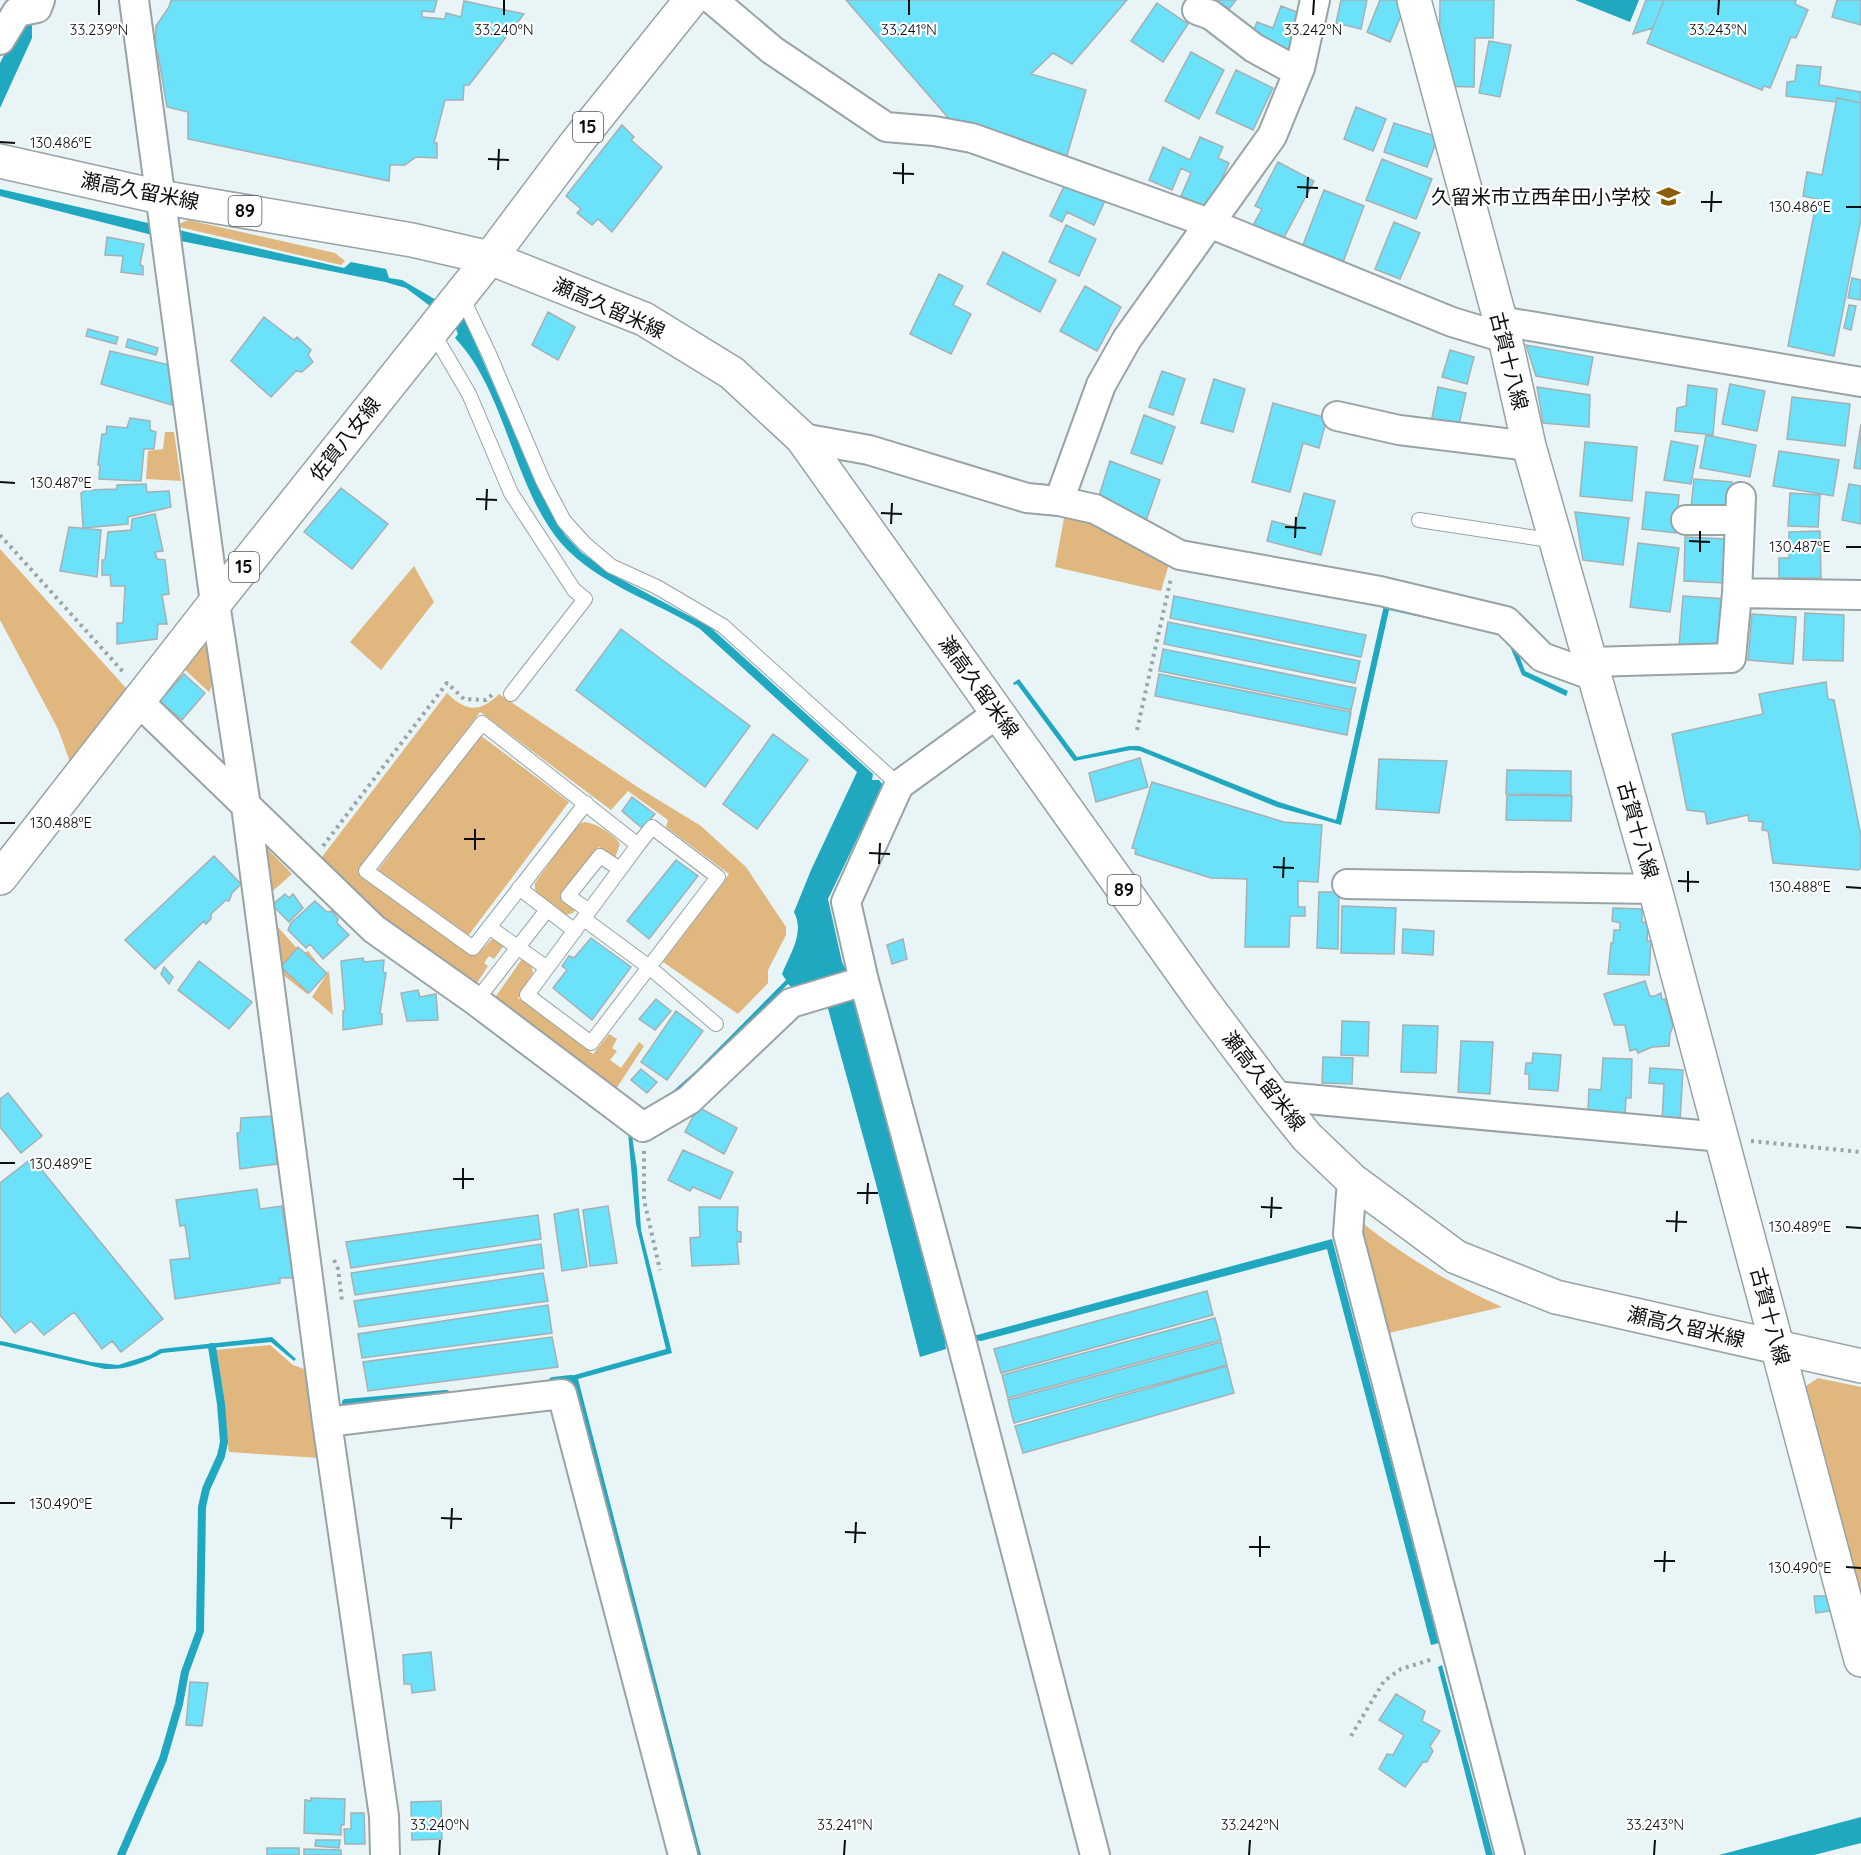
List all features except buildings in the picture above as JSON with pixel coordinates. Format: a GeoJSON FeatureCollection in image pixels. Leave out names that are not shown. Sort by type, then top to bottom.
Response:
{"type":"FeatureCollection","features":[{"type":"Feature","properties":{"kind":"main road","name":"佐賀八女線"},"geometry":{"type":"LineString","coordinates":[[0,878],[431,329],[490,258],[577,141],[691,0]]}},
{"type":"Feature","properties":{"kind":"main road","name":"古賀十八線"},"geometry":{"type":"LineString","coordinates":[[1414,0],[1502,329],[1529,446],[1655,889],[1861,1660]]}},
{"type":"Feature","properties":{"kind":"main road","name":"瀬高久留米線"},"geometry":{"type":"LineString","coordinates":[[0,161],[160,197],[412,240],[490,258],[644,319],[732,373],[801,438],[1202,1000],[1307,1137],[1352,1180],[1456,1257],[1556,1297],[1861,1366]]}},
{"type":"Feature","properties":{"kind":"street"},"geometry":{"type":"LineString","coordinates":[[0,40],[17,12],[37,8],[40,0]]}},
{"type":"Feature","properties":{"kind":"street"},"geometry":{"type":"LineString","coordinates":[[134,0],[215,603],[246,806],[327,1422],[384,1816],[385,1855]]}},
{"type":"Feature","properties":{"kind":"street"},"geometry":{"type":"LineString","coordinates":[[713,0],[772,50],[886,127],[934,131],[972,138],[1209,224],[1452,322],[1861,382]]}},
{"type":"Feature","properties":{"kind":"street"},"geometry":{"type":"LineString","coordinates":[[1059,501],[1101,385],[1127,339],[1272,136],[1299,72],[1315,0]]}},
{"type":"Feature","properties":{"kind":"street"},"geometry":{"type":"LineString","coordinates":[[1197,10],[1211,15],[1254,48],[1299,72]]}},
{"type":"Feature","properties":{"kind":"street"},"geometry":{"type":"LineString","coordinates":[[1337,416],[1399,430],[1529,446]]}},
{"type":"Feature","properties":{"kind":"street"},"geometry":{"type":"LineString","coordinates":[[801,438],[869,450],[1027,498],[1059,501],[1095,509],[1180,555],[1380,591],[1506,621],[1542,657],[1592,669],[1731,658],[1741,508],[1686,520]]}},
{"type":"Feature","properties":{"kind":"street"},"geometry":{"type":"LineString","coordinates":[[1737,593],[1861,595]]}},
{"type":"Feature","properties":{"kind":"street"},"geometry":{"type":"LineString","coordinates":[[141,698],[246,806],[374,929],[476,1001],[644,1127],[688,1100],[792,1003],[864,981]]}},
{"type":"Feature","properties":{"kind":"street"},"geometry":{"type":"LineString","coordinates":[[998,714],[899,785],[846,902],[864,981],[958,1328],[1095,1855]]}},
{"type":"Feature","properties":{"kind":"street"},"geometry":{"type":"LineString","coordinates":[[1347,884],[1655,889]]}},
{"type":"Feature","properties":{"kind":"street"},"geometry":{"type":"LineString","coordinates":[[1274,1096],[1722,1137]]}},
{"type":"Feature","properties":{"kind":"street"},"geometry":{"type":"LineString","coordinates":[[1352,1180],[1348,1234],[1510,1855]]}},
{"type":"Feature","properties":{"kind":"street"},"geometry":{"type":"LineString","coordinates":[[327,1422],[562,1394],[683,1855]]}},
{"type":"Feature","properties":{"kind":"lane"},"geometry":{"type":"LineString","coordinates":[[460,294],[489,354],[543,481],[564,521],[584,543],[611,566],[657,587],[723,626],[899,785]]}},
{"type":"Feature","properties":{"kind":"lane"},"geometry":{"type":"LineString","coordinates":[[431,329],[469,394],[511,493],[574,590],[585,599],[511,694]]}},
{"type":"Feature","properties":{"kind":"lane"},"geometry":{"type":"LineString","coordinates":[[1419,520],[1556,541]]}},
{"type":"Feature","properties":{"kind":"lane"},"geometry":{"type":"LineString","coordinates":[[585,803],[473,948],[366,871],[482,723],[585,803],[638,845]]}},
{"type":"Feature","properties":{"kind":"lane"},"geometry":{"type":"LineString","coordinates":[[652,827],[718,876],[591,1043],[527,995],[638,845],[652,827]]}},
{"type":"Feature","properties":{"kind":"lane"},"geometry":{"type":"LineString","coordinates":[[620,869],[600,856],[568,896],[586,915],[716,1024]]}},
{"type":"Feature","properties":{"kind":"lane"},"geometry":{"type":"LineString","coordinates":[[519,888],[575,931]]}},
{"type":"Feature","properties":{"kind":"lane"},"geometry":{"type":"LineString","coordinates":[[476,1001],[547,910]]}},
{"type":"Feature","properties":{"kind":"lane"},"geometry":{"type":"LineString","coordinates":[[489,927],[547,968]]}},
{"type":"Feature","properties":{"kind":"path"},"geometry":{"type":"LineString","coordinates":[[0,535],[141,698]]}},
{"type":"Feature","properties":{"kind":"path"},"geometry":{"type":"LineString","coordinates":[[1137,730],[1172,576],[1180,555]]}},
{"type":"Feature","properties":{"kind":"path"},"geometry":{"type":"LineString","coordinates":[[308,865],[447,683],[464,699],[486,700],[501,688],[511,694]]}},
{"type":"Feature","properties":{"kind":"path"},"geometry":{"type":"LineString","coordinates":[[644,1127],[644,1200],[660,1270]]}},
{"type":"Feature","properties":{"kind":"path"},"geometry":{"type":"LineString","coordinates":[[1722,1137],[1861,1152]]}},
{"type":"Feature","properties":{"kind":"path"},"geometry":{"type":"LineString","coordinates":[[1350,1736],[1384,1681],[1401,1669],[1457,1653]]}},
{"type":"Feature","properties":{"kind":"shaded area"},"geometry":{"type":"Polygon","coordinates":[[[188,220],[335,253],[345,261],[341,265],[175,226],[188,220]]]}},
{"type":"Feature","properties":{"kind":"shaded area"},"geometry":{"type":"Polygon","coordinates":[[[165,432],[174,432],[181,481],[146,479],[148,451],[163,449],[165,432]]]}},
{"type":"Feature","properties":{"kind":"shaded area"},"geometry":{"type":"Polygon","coordinates":[[[1065,513],[1085,517],[1169,564],[1161,591],[1055,567],[1065,513]]]}},
{"type":"Feature","properties":{"kind":"shaded area"},"geometry":{"type":"Polygon","coordinates":[[[0,549],[126,688],[70,762],[58,729],[0,620],[0,549]]]}},
{"type":"Feature","properties":{"kind":"shaded area"},"geometry":{"type":"Polygon","coordinates":[[[414,566],[434,602],[381,670],[350,642],[414,566]]]}},
{"type":"Feature","properties":{"kind":"shaded area"},"geometry":{"type":"Polygon","coordinates":[[[202,644],[207,647],[212,685],[209,692],[183,668],[202,644]]]}},
{"type":"Feature","properties":{"kind":"shaded area"},"geometry":{"type":"Polygon","coordinates":[[[447,693],[460,704],[473,708],[486,705],[499,694],[639,788],[701,826],[746,867],[786,927],[786,935],[768,970],[768,983],[738,1014],[663,962],[729,874],[666,827],[668,820],[628,791],[611,810],[480,712],[358,872],[470,955],[477,955],[495,938],[505,944],[494,959],[489,956],[484,963],[488,966],[475,986],[376,915],[322,857],[447,693]]]}},
{"type":"Feature","properties":{"kind":"shaded area"},"geometry":{"type":"Polygon","coordinates":[[[480,735],[569,802],[468,936],[378,870],[480,735]]]}},
{"type":"Feature","properties":{"kind":"shaded area"},"geometry":{"type":"Polygon","coordinates":[[[584,822],[594,824],[614,836],[620,844],[615,858],[599,847],[561,896],[576,908],[573,913],[562,916],[539,899],[535,883],[577,825],[584,822]]]}},
{"type":"Feature","properties":{"kind":"shaded area"},"geometry":{"type":"Polygon","coordinates":[[[261,842],[292,874],[267,896],[261,842]]]}},
{"type":"Feature","properties":{"kind":"shaded area"},"geometry":{"type":"Polygon","coordinates":[[[268,916],[302,954],[308,951],[323,970],[307,994],[277,970],[268,916]]]}},
{"type":"Feature","properties":{"kind":"shaded area"},"geometry":{"type":"Polygon","coordinates":[[[522,959],[531,963],[533,973],[518,998],[593,1054],[609,1034],[617,1039],[612,1048],[617,1051],[610,1060],[621,1068],[639,1042],[644,1046],[616,1089],[494,999],[522,959]]]}},
{"type":"Feature","properties":{"kind":"shaded area"},"geometry":{"type":"Polygon","coordinates":[[[329,971],[333,1015],[312,997],[329,971]]]}},
{"type":"Feature","properties":{"kind":"shaded area"},"geometry":{"type":"Polygon","coordinates":[[[1365,1225],[1431,1270],[1502,1307],[1380,1335],[1353,1233],[1365,1225]]]}},
{"type":"Feature","properties":{"kind":"shaded area"},"geometry":{"type":"Polygon","coordinates":[[[270,1345],[293,1365],[307,1370],[320,1458],[229,1452],[215,1350],[270,1345]]]}},
{"type":"Feature","properties":{"kind":"shaded area"},"geometry":{"type":"Polygon","coordinates":[[[1818,1378],[1861,1387],[1861,1595],[1852,1584],[1806,1386],[1818,1378]]]}},
{"type":"Feature","properties":{"kind":"water"},"geometry":{"type":"Polygon","coordinates":[[[32,0],[32,38],[0,108],[0,63],[32,0]]]}},
{"type":"Feature","properties":{"kind":"water"},"geometry":{"type":"Polygon","coordinates":[[[1575,0],[1639,0],[1630,22],[1575,0]]]}},
{"type":"Feature","properties":{"kind":"water"},"geometry":{"type":"Polygon","coordinates":[[[0,189],[344,268],[351,262],[386,269],[389,278],[402,280],[460,314],[465,320],[533,475],[565,535],[581,552],[611,574],[710,627],[873,774],[872,780],[879,780],[883,785],[828,899],[842,962],[848,974],[792,988],[788,984],[680,1094],[656,1106],[697,1070],[786,980],[782,974],[792,951],[798,928],[794,912],[857,772],[700,629],[609,581],[575,557],[561,543],[531,495],[486,385],[472,360],[455,338],[458,334],[454,324],[406,288],[156,236],[0,196],[0,189]]]}},
{"type":"Feature","properties":{"kind":"water"},"geometry":{"type":"Polygon","coordinates":[[[1384,605],[1496,629],[1512,637],[1525,671],[1568,691],[1566,696],[1522,675],[1507,639],[1495,633],[1389,610],[1341,825],[1277,807],[1140,751],[1131,750],[1074,761],[1017,684],[1013,683],[1019,679],[1077,757],[1139,746],[1279,802],[1336,820],[1384,605]]]}},
{"type":"Feature","properties":{"kind":"water"},"geometry":{"type":"Polygon","coordinates":[[[853,998],[943,1333],[948,1334],[948,1342],[945,1342],[946,1349],[920,1357],[827,1005],[853,998]]]}},
{"type":"Feature","properties":{"kind":"water"},"geometry":{"type":"Polygon","coordinates":[[[628,1132],[632,1136],[637,1169],[641,1230],[672,1353],[578,1379],[701,1855],[696,1855],[571,1376],[666,1349],[636,1224],[628,1132]]]}},
{"type":"Feature","properties":{"kind":"water"},"geometry":{"type":"Polygon","coordinates":[[[1332,1239],[1439,1643],[1431,1645],[1327,1249],[981,1341],[970,1340],[971,1333],[977,1335],[1332,1239]]]}},
{"type":"Feature","properties":{"kind":"water"},"geometry":{"type":"Polygon","coordinates":[[[272,1337],[296,1359],[294,1361],[271,1342],[162,1353],[135,1365],[105,1369],[0,1345],[0,1341],[91,1362],[118,1365],[150,1355],[160,1349],[272,1337]]]}},
{"type":"Feature","properties":{"kind":"water"},"geometry":{"type":"Polygon","coordinates":[[[1442,1665],[1493,1855],[1486,1855],[1438,1667],[1442,1665]]]}},
{"type":"Feature","properties":{"kind":"water"},"geometry":{"type":"Polygon","coordinates":[[[1861,1817],[1861,1843],[1814,1855],[1719,1855],[1861,1817]]]}},
{"type":"Feature","properties":{"kind":"waterway"},"geometry":{"type":"LineString","coordinates":[[121,1855],[163,1759],[179,1704],[185,1672],[200,1631],[202,1507],[206,1489],[221,1456],[224,1442],[212,1347]]}},
{"type":"Feature","properties":{"kind":"waterway"},"geometry":{"type":"LineString","coordinates":[[553,1381],[571,1379]]}},
{"type":"Feature","properties":{"kind":"waterway"},"geometry":{"type":"LineString","coordinates":[[346,1403],[446,1394]]}},
{"type":"Feature","properties":{"kind":"place","name":"久留米市立西牟田小学校"},"geometry":{"type":"Point","coordinates":[1669,197]}}]}
